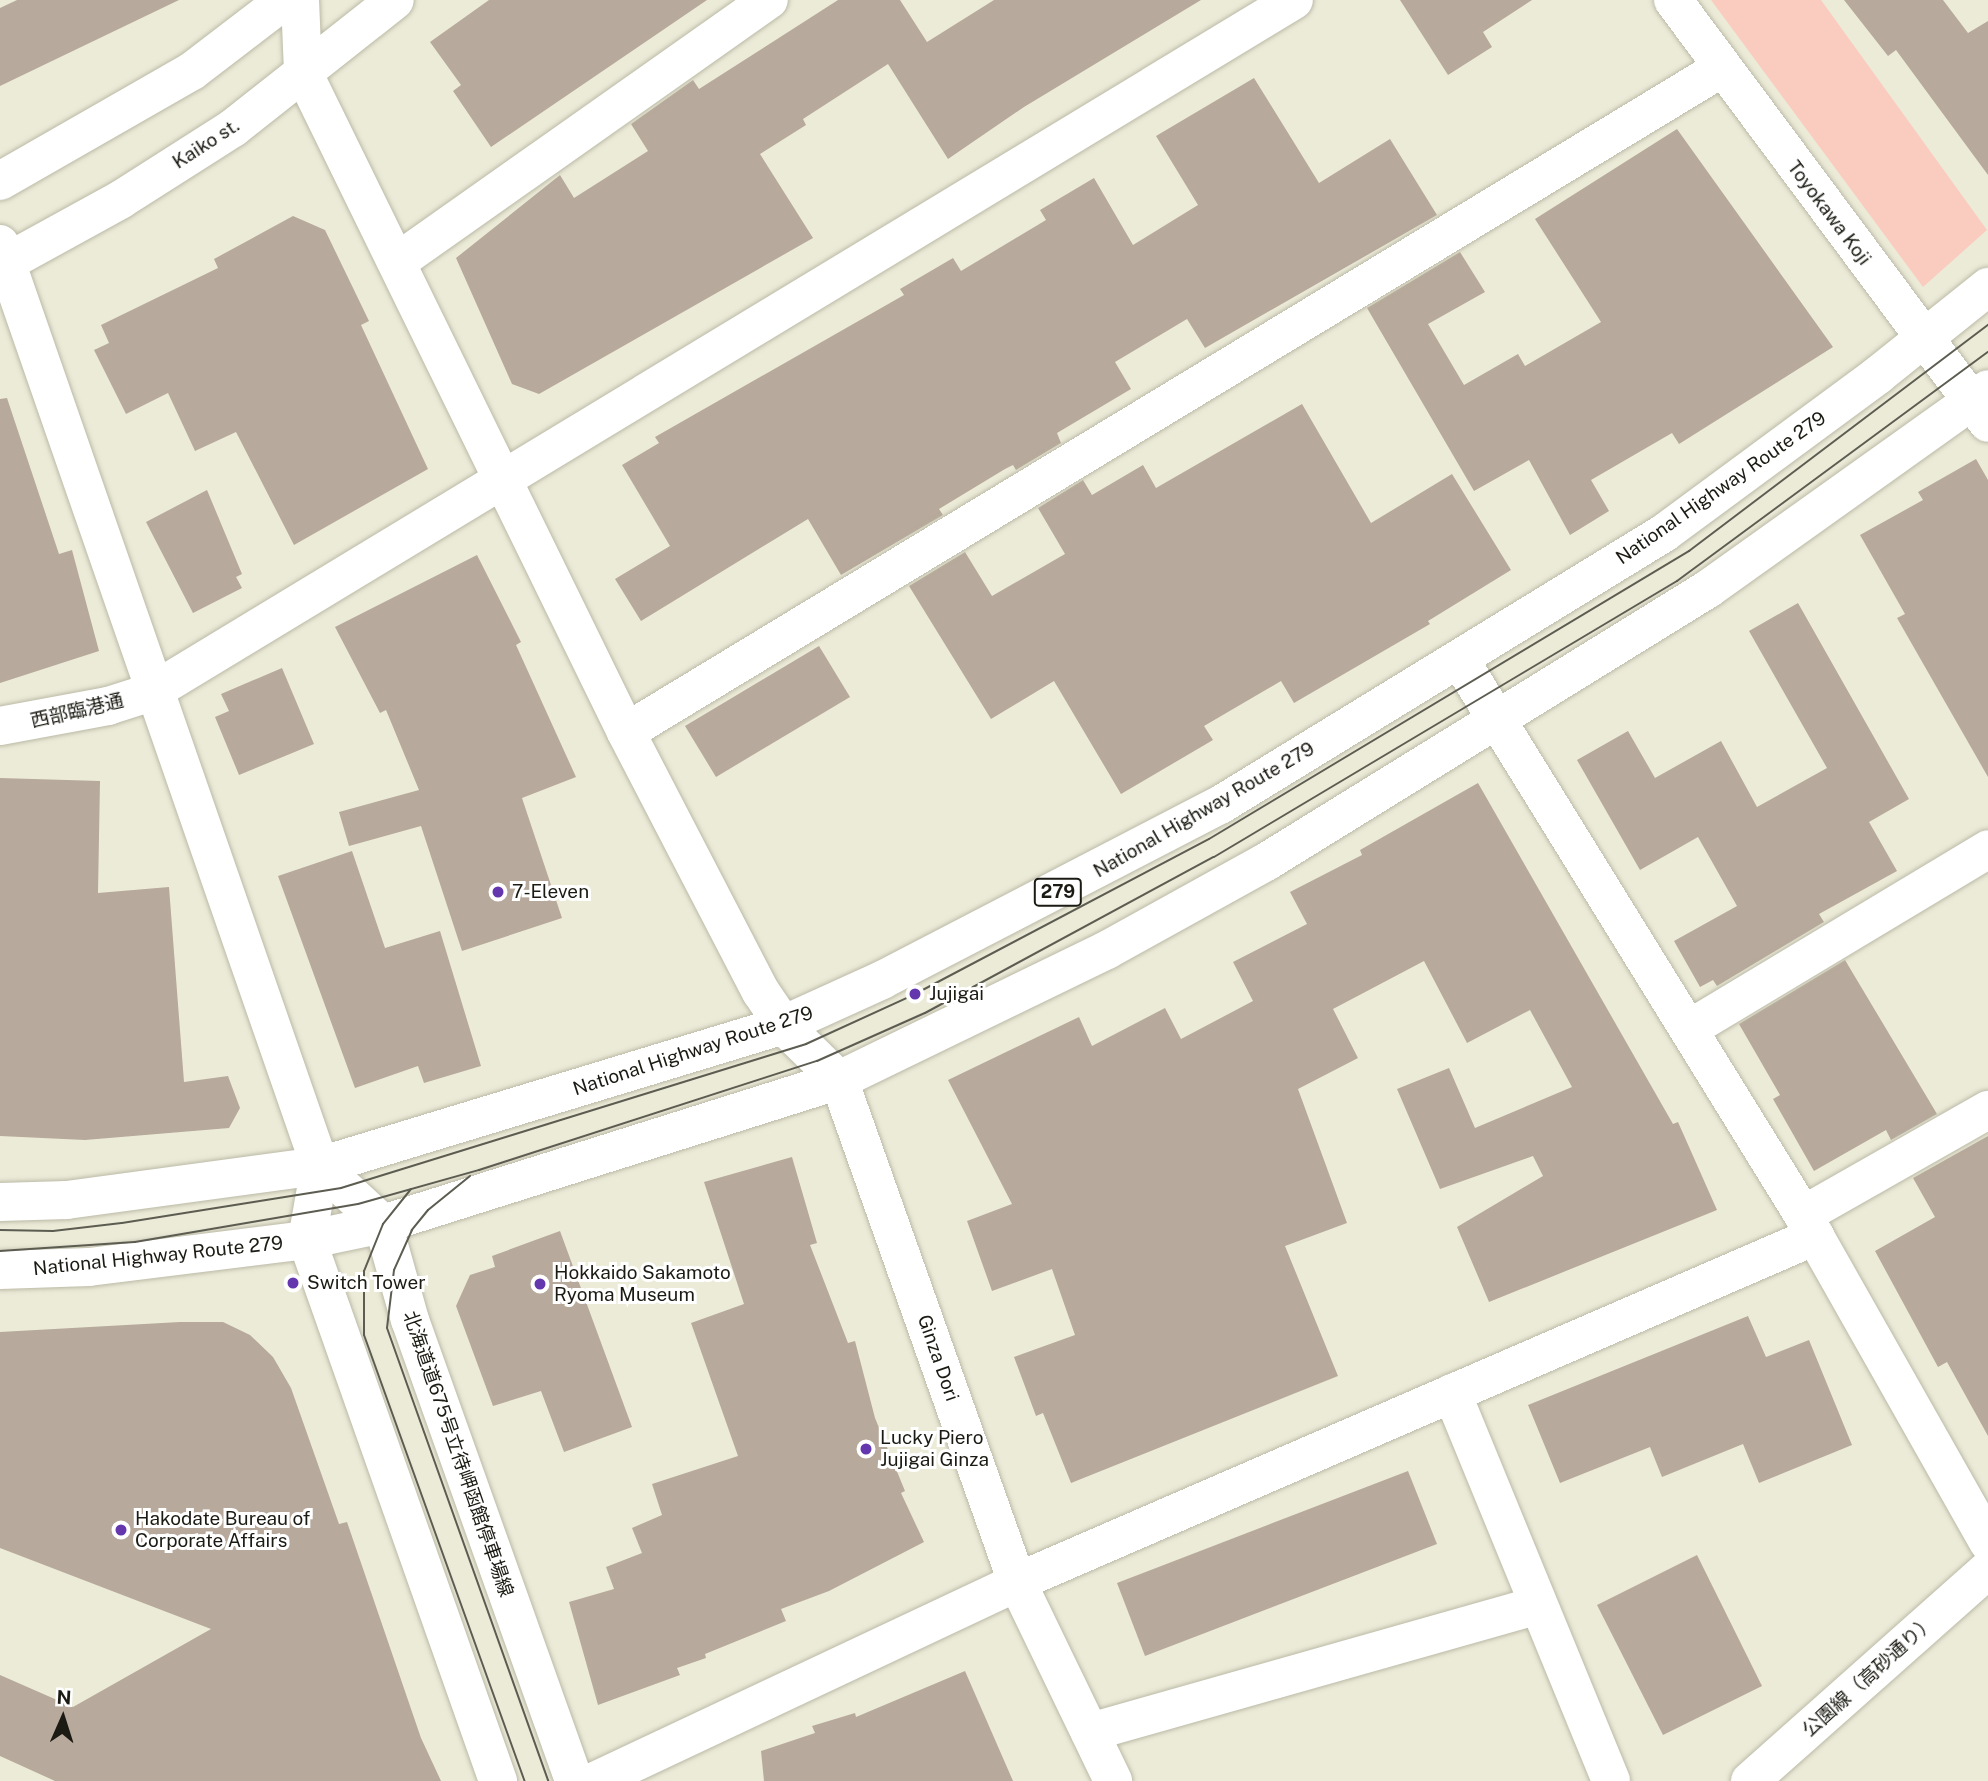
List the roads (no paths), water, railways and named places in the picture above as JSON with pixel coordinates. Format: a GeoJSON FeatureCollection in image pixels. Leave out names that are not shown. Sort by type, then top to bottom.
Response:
{"type":"FeatureCollection","features":[{"type":"Feature","properties":{"kind":"main road"},"geometry":{"type":"LineString","coordinates":[[0,181],[192,71],[285,0]]}},
{"type":"Feature","properties":{"kind":"main road"},"geometry":{"type":"LineString","coordinates":[[300,0],[303,72]]}},
{"type":"Feature","properties":{"kind":"main road","name":"Kaiko st."},"geometry":{"type":"LineString","coordinates":[[2,257],[120,200],[233,128],[396,0]]}},
{"type":"Feature","properties":{"kind":"main road"},"geometry":{"type":"LineString","coordinates":[[397,262],[769,0]]}},
{"type":"Feature","properties":{"kind":"main road","name":"西部臨港通"},"geometry":{"type":"LineString","coordinates":[[0,726],[108,706],[152,692],[1294,0]]}},
{"type":"Feature","properties":{"kind":"main road","name":"Toyokawa Koji"},"geometry":{"type":"LineString","coordinates":[[1673,0],[1924,339],[1983,405]]}},
{"type":"Feature","properties":{"kind":"main road"},"geometry":{"type":"LineString","coordinates":[[626,732],[1722,68]]}},
{"type":"Feature","properties":{"kind":"main road","name":"Ginza Dori"},"geometry":{"type":"LineString","coordinates":[[303,72],[626,732],[761,992],[783,1025],[839,1080],[1017,1582],[1113,1781]]}},
{"type":"Feature","properties":{"kind":"main road"},"geometry":{"type":"LineString","coordinates":[[2,257],[320,1166],[383,1224]]}},
{"type":"Feature","properties":{"kind":"main road","name":"National Highway Route 279"},"geometry":{"type":"LineString","coordinates":[[0,1202],[67,1200],[320,1166],[783,1025],[1034,905],[1220,805],[1460,660],[1664,533],[1924,339],[1988,287]]}},
{"type":"Feature","properties":{"kind":"main road","name":"National Highway Route 279"},"geometry":{"type":"LineString","coordinates":[[0,1270],[89,1267],[307,1240],[383,1224],[839,1080],[1107,950],[1266,862],[1497,722],[1708,589],[1983,405]]}},
{"type":"Feature","properties":{"kind":"main road"},"geometry":{"type":"LineString","coordinates":[[1460,660],[1809,1225],[1988,1542]]}},
{"type":"Feature","properties":{"kind":"main road"},"geometry":{"type":"LineString","coordinates":[[1689,1029],[1988,849]]}},
{"type":"Feature","properties":{"kind":"main road"},"geometry":{"type":"LineString","coordinates":[[595,1781],[1017,1582],[1452,1393],[1809,1225],[1988,1110]]}},
{"type":"Feature","properties":{"kind":"main road"},"geometry":{"type":"LineString","coordinates":[[320,1166],[307,1240],[498,1781]]}},
{"type":"Feature","properties":{"kind":"main road","name":"北海道道675号立待岬函館停車場線"},"geometry":{"type":"LineString","coordinates":[[383,1224],[410,1320],[574,1781]]}},
{"type":"Feature","properties":{"kind":"main road"},"geometry":{"type":"LineString","coordinates":[[1452,1393],[1536,1606],[1611,1781]]}},
{"type":"Feature","properties":{"kind":"main road","name":"公園線（高砂通り）"},"geometry":{"type":"LineString","coordinates":[[1750,1781],[1988,1570]]}},
{"type":"Feature","properties":{"kind":"main road"},"geometry":{"type":"LineString","coordinates":[[1090,1732],[1536,1606]]}},
{"type":"Feature","properties":{"kind":"tram line"},"geometry":{"type":"LineString","coordinates":[[0,1230],[53,1231],[122,1223],[341,1188],[806,1044],[915,994],[1209,839],[1689,551],[1988,325]]}},
{"type":"Feature","properties":{"kind":"tram line"},"geometry":{"type":"LineString","coordinates":[[0,1251],[135,1242],[358,1204],[479,1170],[817,1061],[925,1013],[1214,857],[1677,581],[1988,352]]}},
{"type":"Feature","properties":{"kind":"tram line"},"geometry":{"type":"LineString","coordinates":[[470,1176],[428,1210],[412,1230],[394,1270],[387,1328],[548,1781]]}},
{"type":"Feature","properties":{"kind":"tram line"},"geometry":{"type":"LineString","coordinates":[[411,1189],[383,1224],[364,1271],[364,1335],[525,1781]]}},
{"type":"Feature","properties":{"kind":"place","name":"7-Eleven"},"geometry":{"type":"Point","coordinates":[498,892]}},
{"type":"Feature","properties":{"kind":"place","name":"Jujigai"},"geometry":{"type":"Point","coordinates":[915,994]}},
{"type":"Feature","properties":{"kind":"place","name":"Switch Tower"},"geometry":{"type":"Point","coordinates":[293,1283]}},
{"type":"Feature","properties":{"kind":"place","name":"Hokkaido Sakamoto Ryoma Museum"},"geometry":{"type":"Point","coordinates":[540,1284]}},
{"type":"Feature","properties":{"kind":"place","name":"Lucky Piero Jujigai Ginza"},"geometry":{"type":"Point","coordinates":[866,1449]}},
{"type":"Feature","properties":{"kind":"place","name":"Hakodate Bureau of Corporate Affairs"},"geometry":{"type":"Point","coordinates":[121,1530]}}]}
